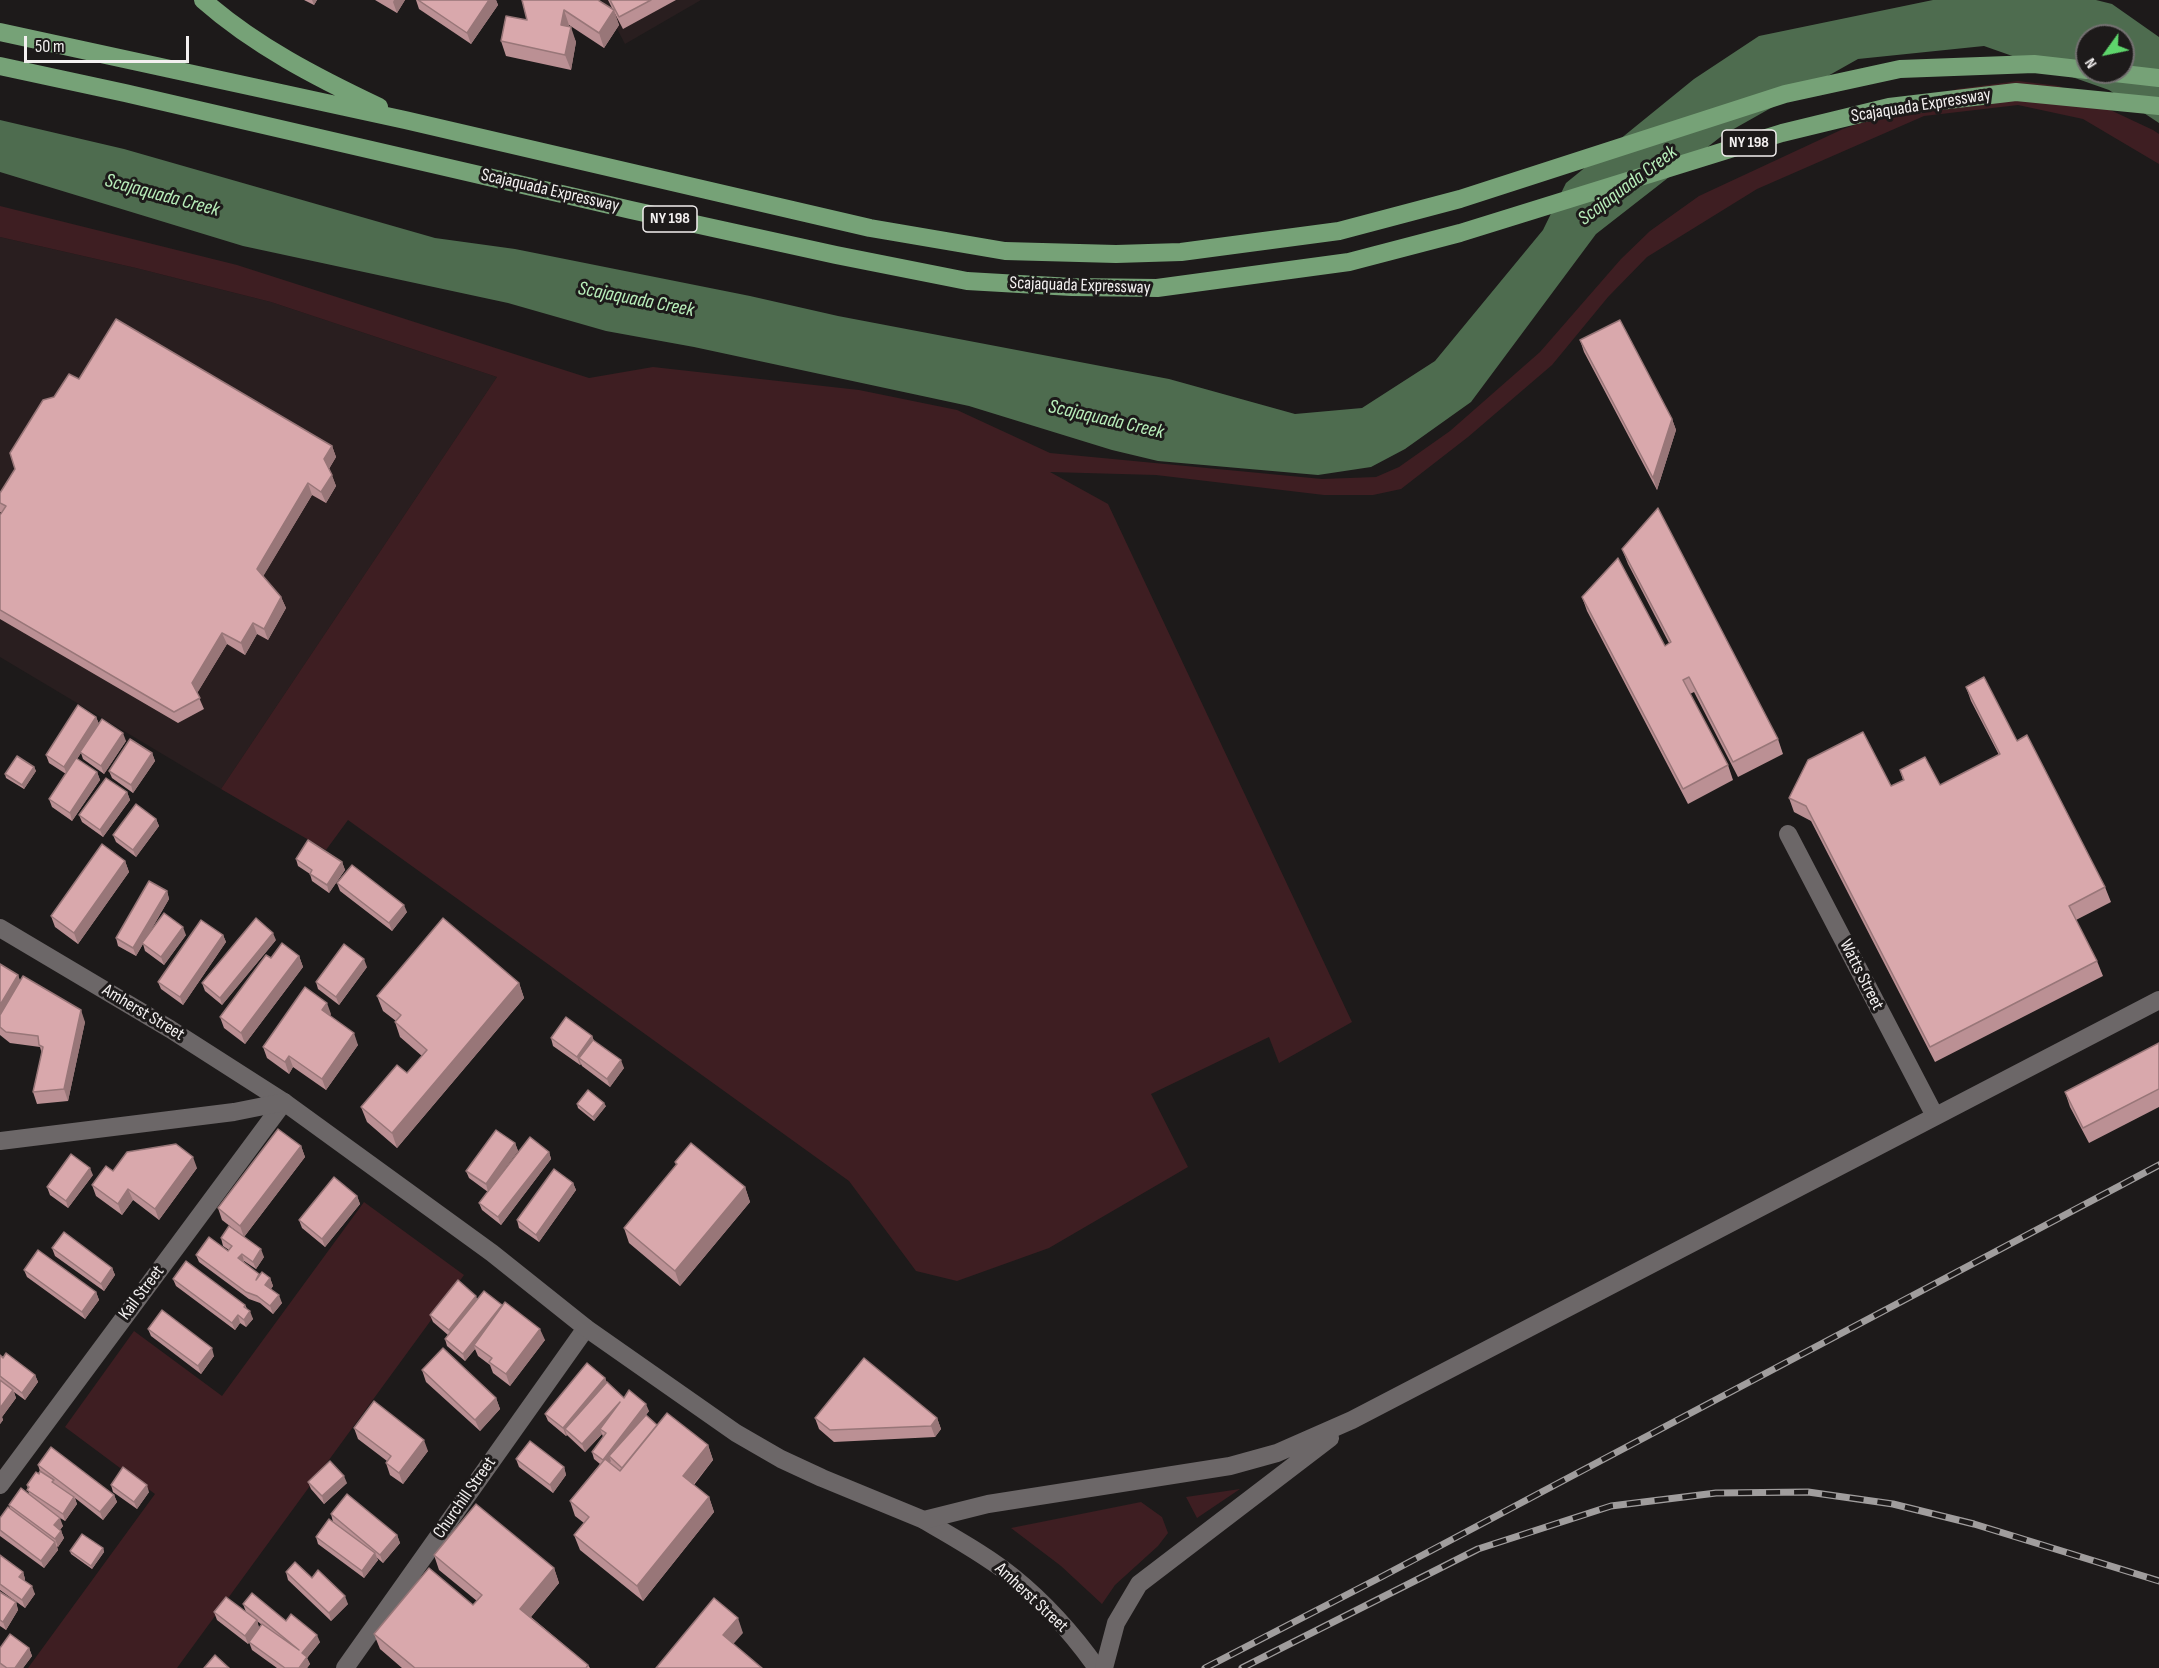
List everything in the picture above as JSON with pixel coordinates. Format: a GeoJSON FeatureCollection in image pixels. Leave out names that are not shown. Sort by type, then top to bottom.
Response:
{"type":"FeatureCollection","features":[{"type":"Feature","properties":{"kind":"highway"},"geometry":{"type":"LineString","coordinates":[[203,0],[243,31],[284,57],[328,83],[405,120]]}},
{"type":"Feature","properties":{"kind":"highway","name":"Scajaquada Expressway"},"geometry":{"type":"LineString","coordinates":[[0,32],[405,120],[870,228],[1005,251],[1116,254],[1181,252],[1339,231],[1460,199],[1785,94],[1900,69],[2034,64],[2075,69]]}},
{"type":"Feature","properties":{"kind":"highway","name":"Scajaquada Expressway"},"geometry":{"type":"LineString","coordinates":[[0,66],[642,213],[836,255],[967,281],[1072,287],[1157,288],[1349,262],[1460,233],[1782,133],[1889,107],[2016,92],[2159,106]]}},
{"type":"Feature","properties":{"kind":"highway"},"geometry":{"type":"LineString","coordinates":[[2135,75],[2159,78]]}},
{"type":"Feature","properties":{"kind":"main road","name":"Watts Street"},"geometry":{"type":"LineString","coordinates":[[1788,834],[1935,1116]]}},
{"type":"Feature","properties":{"kind":"main road","name":"Amherst Street"},"geometry":{"type":"LineString","coordinates":[[0,928],[170,1029],[284,1102],[492,1253],[586,1328],[713,1417],[772,1454],[822,1478],[924,1520],[983,1556],[1012,1576],[1046,1606],[1097,1668]]}},
{"type":"Feature","properties":{"kind":"main road"},"geometry":{"type":"LineString","coordinates":[[924,1520],[1009,1500],[1230,1466],[1277,1453],[1352,1420],[2159,1000]]}},
{"type":"Feature","properties":{"kind":"main road"},"geometry":{"type":"LineString","coordinates":[[0,1141],[234,1112],[284,1102]]}},
{"type":"Feature","properties":{"kind":"main road","name":"Kail Street"},"geometry":{"type":"LineString","coordinates":[[0,1485],[284,1102]]}},
{"type":"Feature","properties":{"kind":"main road","name":"Churchill Street"},"geometry":{"type":"LineString","coordinates":[[345,1668],[586,1328]]}},
{"type":"Feature","properties":{"kind":"main road"},"geometry":{"type":"LineString","coordinates":[[1104,1668],[1116,1623],[1139,1584],[1352,1420]]}},
{"type":"Feature","properties":{"kind":"shaded area"},"geometry":{"type":"Polygon","coordinates":[[[602,0],[701,0],[625,44],[602,0]]]}},
{"type":"Feature","properties":{"kind":"shaded area"},"geometry":{"type":"Polygon","coordinates":[[[2018,81],[2059,86],[2153,130],[2159,134],[2159,164],[2083,119],[2018,105],[1924,116],[1757,189],[1647,257],[1608,297],[1552,365],[1468,437],[1401,489],[1373,495],[1324,495],[1156,475],[1050,472],[1108,504],[1352,1022],[1279,1063],[1269,1037],[1151,1094],[1188,1167],[1049,1248],[957,1281],[916,1271],[849,1181],[348,820],[326,850],[221,789],[497,377],[271,302],[0,237],[0,206],[237,265],[589,378],[653,367],[859,390],[957,410],[1050,453],[1322,479],[1376,477],[1399,467],[1450,431],[1540,352],[1621,259],[1650,231],[1699,196],[1843,129],[1957,89],[2018,81]]]}},
{"type":"Feature","properties":{"kind":"shaded area"},"geometry":{"type":"Polygon","coordinates":[[[0,237],[271,302],[497,377],[221,789],[0,657],[0,237]]]}},
{"type":"Feature","properties":{"kind":"shaded area"},"geometry":{"type":"Polygon","coordinates":[[[364,1202],[464,1275],[177,1668],[28,1668],[155,1494],[65,1427],[134,1331],[222,1396],[364,1202]]]}},
{"type":"Feature","properties":{"kind":"shaded area"},"geometry":{"type":"Polygon","coordinates":[[[1240,1489],[1197,1518],[1186,1497],[1240,1489]]]}},
{"type":"Feature","properties":{"kind":"shaded area"},"geometry":{"type":"Polygon","coordinates":[[[1141,1502],[1162,1517],[1168,1533],[1158,1546],[1115,1585],[1102,1604],[1061,1566],[1011,1528],[1141,1502]]]}},
{"type":"Feature","properties":{"kind":"water","name":"Scajaquada Creek"},"geometry":{"type":"Polygon","coordinates":[[[1933,0],[2096,0],[2112,4],[2159,37],[2159,123],[2109,90],[2092,84],[2135,84],[2135,24],[2075,24],[2075,78],[1984,46],[1858,59],[1723,135],[1596,234],[1471,402],[1405,449],[1371,467],[1318,475],[1158,461],[1112,450],[969,406],[694,347],[606,331],[508,303],[243,246],[0,172],[0,120],[124,149],[435,238],[515,249],[838,316],[1169,379],[1295,414],[1362,408],[1435,361],[1543,230],[1566,183],[1694,79],[1759,36],[1933,0]]]}},
{"type":"Feature","properties":{"kind":"building"},"geometry":{"type":"Polygon","coordinates":[[[418,0],[489,0],[467,33],[418,0]]]}},
{"type":"Feature","properties":{"kind":"building"},"geometry":{"type":"Polygon","coordinates":[[[522,0],[598,0],[614,10],[599,33],[564,10],[561,25],[571,27],[565,55],[501,41],[506,16],[527,20],[522,0]]]}},
{"type":"Feature","properties":{"kind":"building"},"geometry":{"type":"Polygon","coordinates":[[[610,0],[651,0],[619,17],[610,0]]]}},
{"type":"Feature","properties":{"kind":"building"},"geometry":{"type":"Polygon","coordinates":[[[116,319],[332,446],[324,459],[332,475],[321,492],[308,483],[257,569],[281,597],[264,629],[253,623],[241,643],[222,633],[192,683],[200,698],[174,712],[0,610],[0,515],[6,506],[0,503],[0,493],[15,469],[10,453],[43,400],[54,397],[69,374],[79,379],[116,319]]]}},
{"type":"Feature","properties":{"kind":"building"},"geometry":{"type":"Polygon","coordinates":[[[1620,320],[1672,419],[1653,478],[1580,340],[1620,320]]]}},
{"type":"Feature","properties":{"kind":"building"},"geometry":{"type":"Polygon","coordinates":[[[1658,508],[1778,739],[1733,762],[1689,677],[1683,680],[1728,765],[1683,789],[1582,597],[1618,558],[1665,646],[1671,642],[1622,549],[1658,508]]]}},
{"type":"Feature","properties":{"kind":"building"},"geometry":{"type":"Polygon","coordinates":[[[1984,677],[2017,741],[2027,735],[2105,887],[2069,906],[2097,961],[1930,1047],[1806,806],[1789,798],[1808,760],[1863,732],[1891,786],[1904,780],[1900,770],[1925,757],[1940,785],[2000,754],[1966,687],[1984,677]]]}},
{"type":"Feature","properties":{"kind":"building"},"geometry":{"type":"Polygon","coordinates":[[[78,705],[96,717],[64,767],[46,755],[78,705]]]}},
{"type":"Feature","properties":{"kind":"building"},"geometry":{"type":"Polygon","coordinates":[[[102,719],[123,733],[101,766],[80,752],[102,719]]]}},
{"type":"Feature","properties":{"kind":"building"},"geometry":{"type":"Polygon","coordinates":[[[130,739],[152,753],[131,785],[109,771],[130,739]]]}},
{"type":"Feature","properties":{"kind":"building"},"geometry":{"type":"Polygon","coordinates":[[[17,756],[34,767],[22,785],[5,774],[17,756]]]}},
{"type":"Feature","properties":{"kind":"building"},"geometry":{"type":"Polygon","coordinates":[[[76,758],[97,772],[70,813],[49,799],[76,758]]]}},
{"type":"Feature","properties":{"kind":"building"},"geometry":{"type":"Polygon","coordinates":[[[106,778],[127,792],[100,830],[79,815],[106,778]]]}},
{"type":"Feature","properties":{"kind":"building"},"geometry":{"type":"Polygon","coordinates":[[[136,804],[156,819],[133,850],[113,835],[136,804]]]}},
{"type":"Feature","properties":{"kind":"building"},"geometry":{"type":"Polygon","coordinates":[[[308,840],[342,862],[327,885],[310,874],[312,870],[296,859],[308,840]]]}},
{"type":"Feature","properties":{"kind":"building"},"geometry":{"type":"Polygon","coordinates":[[[102,844],[125,861],[74,933],[51,916],[102,844]]]}},
{"type":"Feature","properties":{"kind":"building"},"geometry":{"type":"Polygon","coordinates":[[[352,865],[404,905],[389,923],[337,883],[352,865]]]}},
{"type":"Feature","properties":{"kind":"building"},"geometry":{"type":"Polygon","coordinates":[[[149,881],[167,891],[133,948],[116,938],[149,881]]]}},
{"type":"Feature","properties":{"kind":"building"},"geometry":{"type":"Polygon","coordinates":[[[164,913],[183,927],[161,957],[142,943],[164,913]]]}},
{"type":"Feature","properties":{"kind":"building"},"geometry":{"type":"Polygon","coordinates":[[[256,918],[273,933],[220,998],[202,983],[256,918]]]}},
{"type":"Feature","properties":{"kind":"building"},"geometry":{"type":"Polygon","coordinates":[[[443,918],[519,983],[392,1133],[361,1107],[397,1065],[407,1073],[427,1050],[395,1022],[401,1015],[377,996],[443,918]]]}},
{"type":"Feature","properties":{"kind":"building"},"geometry":{"type":"Polygon","coordinates":[[[201,920],[223,935],[180,997],[158,982],[201,920]]]}},
{"type":"Feature","properties":{"kind":"building"},"geometry":{"type":"Polygon","coordinates":[[[282,943],[299,956],[241,1033],[220,1017],[266,955],[271,958],[282,943]]]}},
{"type":"Feature","properties":{"kind":"building"},"geometry":{"type":"Polygon","coordinates":[[[344,944],[364,959],[336,997],[316,982],[344,944]]]}},
{"type":"Feature","properties":{"kind":"building"},"geometry":{"type":"Polygon","coordinates":[[[0,964],[18,975],[0,1005],[0,964]]]}},
{"type":"Feature","properties":{"kind":"building"},"geometry":{"type":"Polygon","coordinates":[[[23,976],[81,1010],[64,1089],[33,1092],[43,1047],[39,1045],[38,1036],[6,1032],[0,1027],[0,1015],[23,976]]]}},
{"type":"Feature","properties":{"kind":"building"},"geometry":{"type":"Polygon","coordinates":[[[305,987],[327,1003],[322,1010],[354,1033],[322,1079],[289,1056],[285,1062],[263,1047],[305,987]]]}},
{"type":"Feature","properties":{"kind":"building"},"geometry":{"type":"Polygon","coordinates":[[[566,1017],[592,1036],[577,1057],[551,1038],[566,1017]]]}},
{"type":"Feature","properties":{"kind":"building"},"geometry":{"type":"Polygon","coordinates":[[[593,1040],[621,1060],[607,1079],[579,1058],[593,1040]]]}},
{"type":"Feature","properties":{"kind":"building"},"geometry":{"type":"Polygon","coordinates":[[[2159,1043],[2159,1089],[2083,1128],[2065,1092],[2159,1043]]]}},
{"type":"Feature","properties":{"kind":"building"},"geometry":{"type":"Polygon","coordinates":[[[588,1090],[604,1103],[593,1117],[577,1104],[588,1090]]]}},
{"type":"Feature","properties":{"kind":"building"},"geometry":{"type":"Polygon","coordinates":[[[278,1129],[301,1146],[240,1226],[218,1208],[278,1129]]]}},
{"type":"Feature","properties":{"kind":"building"},"geometry":{"type":"Polygon","coordinates":[[[496,1130],[515,1143],[486,1184],[466,1171],[496,1130]]]}},
{"type":"Feature","properties":{"kind":"building"},"geometry":{"type":"Polygon","coordinates":[[[530,1137],[549,1152],[498,1217],[479,1203],[530,1137]]]}},
{"type":"Feature","properties":{"kind":"building"},"geometry":{"type":"Polygon","coordinates":[[[691,1143],[745,1187],[675,1271],[624,1228],[677,1164],[675,1162],[691,1143]]]}},
{"type":"Feature","properties":{"kind":"building"},"geometry":{"type":"Polygon","coordinates":[[[176,1144],[193,1157],[155,1209],[128,1189],[118,1204],[92,1185],[106,1166],[113,1171],[127,1152],[176,1144]]]}},
{"type":"Feature","properties":{"kind":"building"},"geometry":{"type":"Polygon","coordinates":[[[71,1154],[90,1168],[66,1201],[47,1187],[71,1154]]]}},
{"type":"Feature","properties":{"kind":"building"},"geometry":{"type":"Polygon","coordinates":[[[554,1169],[573,1183],[536,1235],[517,1220],[554,1169]]]}},
{"type":"Feature","properties":{"kind":"building"},"geometry":{"type":"Polygon","coordinates":[[[334,1177],[357,1196],[322,1239],[299,1220],[334,1177]]]}},
{"type":"Feature","properties":{"kind":"building"},"geometry":{"type":"Polygon","coordinates":[[[229,1226],[261,1249],[253,1262],[242,1254],[238,1258],[259,1274],[256,1280],[262,1272],[270,1278],[265,1285],[279,1295],[270,1306],[257,1296],[246,1292],[196,1255],[209,1237],[228,1251],[232,1246],[221,1238],[229,1226]]]}},
{"type":"Feature","properties":{"kind":"building"},"geometry":{"type":"Polygon","coordinates":[[[64,1232],[112,1268],[101,1284],[52,1248],[64,1232]]]}},
{"type":"Feature","properties":{"kind":"building"},"geometry":{"type":"Polygon","coordinates":[[[38,1250],[96,1292],[82,1312],[24,1270],[38,1250]]]}},
{"type":"Feature","properties":{"kind":"building"},"geometry":{"type":"Polygon","coordinates":[[[186,1261],[245,1305],[244,1307],[250,1311],[244,1320],[238,1315],[232,1323],[173,1279],[186,1261]]]}},
{"type":"Feature","properties":{"kind":"building"},"geometry":{"type":"Polygon","coordinates":[[[458,1280],[476,1296],[449,1330],[430,1315],[458,1280]]]}},
{"type":"Feature","properties":{"kind":"building"},"geometry":{"type":"Polygon","coordinates":[[[484,1291],[502,1305],[463,1354],[445,1339],[484,1291]]]}},
{"type":"Feature","properties":{"kind":"building"},"geometry":{"type":"Polygon","coordinates":[[[505,1302],[540,1329],[506,1374],[489,1362],[492,1358],[474,1345],[505,1302]]]}},
{"type":"Feature","properties":{"kind":"building"},"geometry":{"type":"Polygon","coordinates":[[[162,1310],[212,1348],[198,1366],[148,1329],[162,1310]]]}},
{"type":"Feature","properties":{"kind":"building"},"geometry":{"type":"Polygon","coordinates":[[[443,1348],[496,1398],[475,1420],[422,1370],[443,1348]]]}},
{"type":"Feature","properties":{"kind":"building"},"geometry":{"type":"Polygon","coordinates":[[[6,1353],[35,1375],[22,1393],[0,1376],[0,1355],[3,1358],[6,1353]]]}},
{"type":"Feature","properties":{"kind":"building"},"geometry":{"type":"Polygon","coordinates":[[[864,1358],[937,1418],[931,1426],[830,1430],[815,1418],[864,1358]]]}},
{"type":"Feature","properties":{"kind":"building"},"geometry":{"type":"Polygon","coordinates":[[[587,1363],[605,1378],[563,1428],[545,1414],[587,1363]]]}},
{"type":"Feature","properties":{"kind":"building"},"geometry":{"type":"Polygon","coordinates":[[[0,1380],[13,1390],[0,1408],[0,1380]]]}},
{"type":"Feature","properties":{"kind":"building"},"geometry":{"type":"Polygon","coordinates":[[[607,1382],[624,1398],[629,1390],[646,1404],[603,1460],[592,1452],[606,1433],[600,1429],[620,1402],[582,1444],[565,1429],[607,1382]]]}},
{"type":"Feature","properties":{"kind":"building"},"geometry":{"type":"Polygon","coordinates":[[[374,1401],[424,1440],[399,1473],[386,1463],[391,1456],[354,1428],[374,1401]]]}},
{"type":"Feature","properties":{"kind":"building"},"geometry":{"type":"Polygon","coordinates":[[[667,1413],[708,1445],[683,1476],[709,1497],[637,1586],[574,1535],[589,1517],[570,1501],[605,1459],[620,1471],[667,1413]]]}},
{"type":"Feature","properties":{"kind":"building"},"geometry":{"type":"Polygon","coordinates":[[[646,1415],[657,1425],[622,1468],[609,1456],[646,1415]]]}},
{"type":"Feature","properties":{"kind":"building"},"geometry":{"type":"Polygon","coordinates":[[[530,1441],[564,1467],[550,1485],[516,1459],[530,1441]]]}},
{"type":"Feature","properties":{"kind":"building"},"geometry":{"type":"Polygon","coordinates":[[[51,1447],[114,1495],[100,1512],[38,1465],[51,1447]]]}},
{"type":"Feature","properties":{"kind":"building"},"geometry":{"type":"Polygon","coordinates":[[[330,1461],[344,1476],[322,1496],[308,1482],[330,1461]]]}},
{"type":"Feature","properties":{"kind":"building"},"geometry":{"type":"Polygon","coordinates":[[[123,1467],[147,1485],[134,1502],[111,1485],[123,1467]]]}},
{"type":"Feature","properties":{"kind":"building"},"geometry":{"type":"Polygon","coordinates":[[[40,1471],[74,1497],[63,1514],[27,1490],[29,1487],[27,1485],[36,1472],[39,1474],[40,1471]]]}},
{"type":"Feature","properties":{"kind":"building"},"geometry":{"type":"Polygon","coordinates":[[[21,1488],[60,1518],[54,1525],[61,1531],[55,1539],[9,1505],[21,1488]]]}},
{"type":"Feature","properties":{"kind":"building"},"geometry":{"type":"Polygon","coordinates":[[[347,1494],[397,1535],[380,1555],[331,1514],[347,1494]]]}},
{"type":"Feature","properties":{"kind":"building"},"geometry":{"type":"Polygon","coordinates":[[[476,1504],[554,1568],[520,1609],[588,1665],[586,1668],[415,1668],[374,1634],[429,1568],[473,1605],[482,1595],[434,1555],[476,1504]]]}},
{"type":"Feature","properties":{"kind":"building"},"geometry":{"type":"Polygon","coordinates":[[[8,1507],[55,1542],[41,1561],[0,1530],[0,1518],[8,1507]]]}},
{"type":"Feature","properties":{"kind":"building"},"geometry":{"type":"Polygon","coordinates":[[[329,1519],[375,1553],[362,1571],[316,1537],[329,1519]]]}},
{"type":"Feature","properties":{"kind":"building"},"geometry":{"type":"Polygon","coordinates":[[[82,1534],[103,1548],[91,1566],[70,1551],[82,1534]]]}},
{"type":"Feature","properties":{"kind":"building"},"geometry":{"type":"Polygon","coordinates":[[[0,1555],[23,1572],[19,1577],[32,1586],[22,1600],[0,1584],[0,1555]]]}},
{"type":"Feature","properties":{"kind":"building"},"geometry":{"type":"Polygon","coordinates":[[[295,1562],[312,1578],[318,1570],[345,1596],[329,1613],[286,1572],[295,1562]]]}},
{"type":"Feature","properties":{"kind":"building"},"geometry":{"type":"Polygon","coordinates":[[[0,1592],[16,1602],[3,1622],[0,1620],[0,1592]]]}},
{"type":"Feature","properties":{"kind":"building"},"geometry":{"type":"Polygon","coordinates":[[[252,1593],[286,1621],[291,1614],[317,1635],[302,1653],[307,1657],[299,1668],[285,1668],[249,1642],[262,1624],[299,1650],[243,1604],[252,1593]]]}},
{"type":"Feature","properties":{"kind":"building"},"geometry":{"type":"Polygon","coordinates":[[[226,1597],[257,1620],[245,1636],[214,1612],[226,1597]]]}},
{"type":"Feature","properties":{"kind":"building"},"geometry":{"type":"Polygon","coordinates":[[[714,1598],[738,1618],[723,1635],[762,1668],[656,1668],[714,1598]]]}},
{"type":"Feature","properties":{"kind":"building"},"geometry":{"type":"Polygon","coordinates":[[[10,1634],[29,1648],[15,1668],[7,1668],[0,1663],[0,1648],[10,1634]]]}},
{"type":"Feature","properties":{"kind":"building"},"geometry":{"type":"Polygon","coordinates":[[[215,1655],[229,1668],[204,1668],[215,1655]]]}},
{"type":"Feature","properties":{"kind":"railway"},"geometry":{"type":"LineString","coordinates":[[1205,1668],[2159,1165]]}},
{"type":"Feature","properties":{"kind":"railway"},"geometry":{"type":"LineString","coordinates":[[1242,1668],[1478,1549],[1611,1506],[1716,1493],[1808,1492],[1893,1504],[1974,1524],[2159,1581]]}}]}
